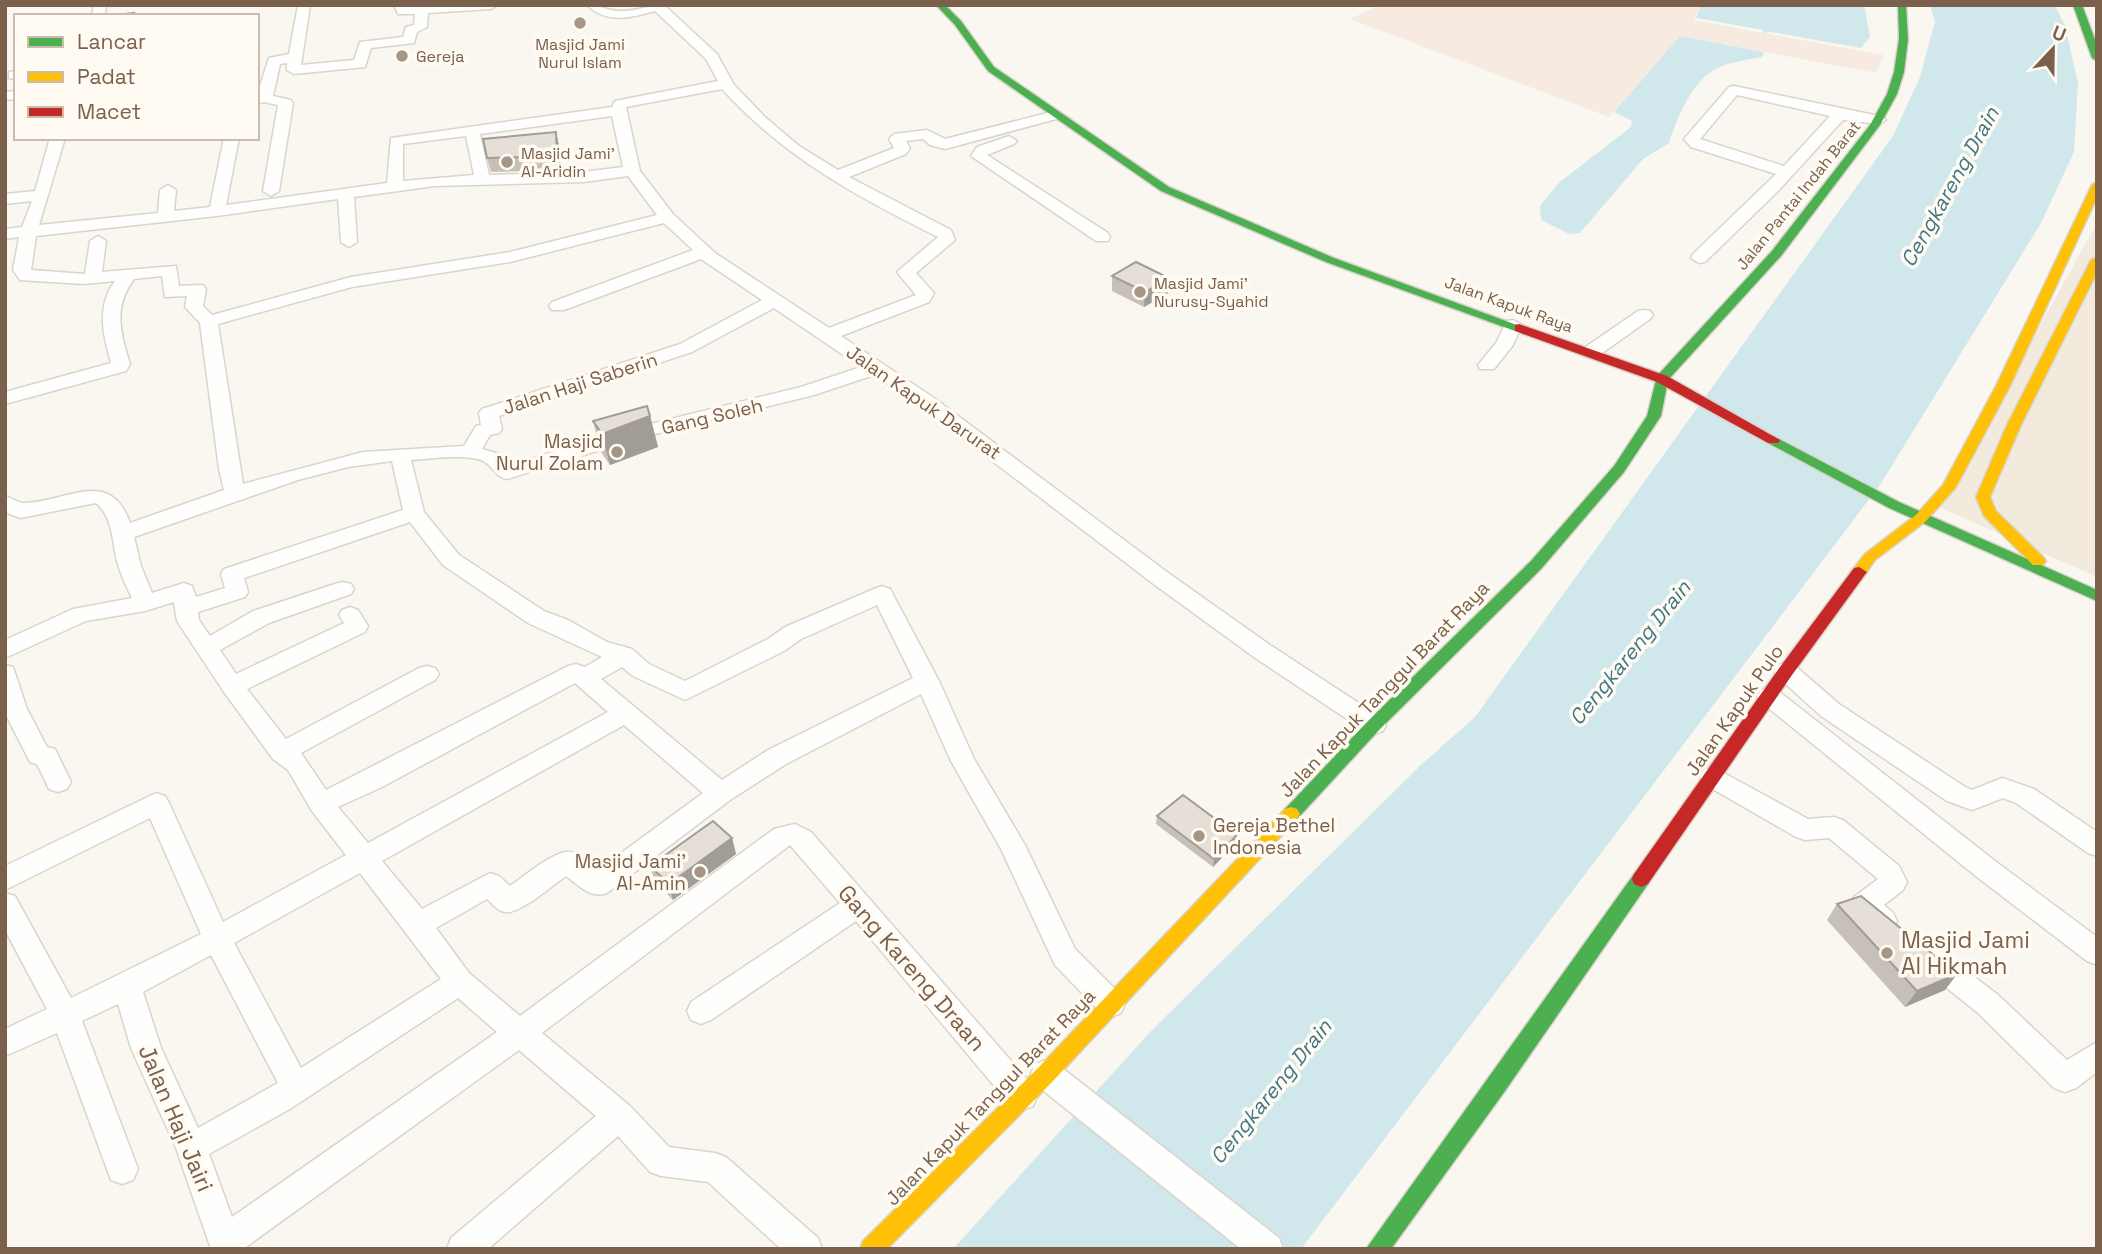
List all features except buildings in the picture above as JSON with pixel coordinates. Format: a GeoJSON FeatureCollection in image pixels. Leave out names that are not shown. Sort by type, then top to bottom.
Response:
{"type":"FeatureCollection","features":[{"type":"Feature","properties":{"kind":"main road","name":"Jalan Kapuk Raya"},"geometry":{"type":"LineString","coordinates":[[940,5],[958,23],[991,69],[1165,189],[1320,256],[1662,379],[1894,505],[2097,596]]}},
{"type":"Feature","properties":{"kind":"main road","name":"Jalan Pantai Indah Barat"},"geometry":{"type":"LineString","coordinates":[[1662,379],[1712,328],[1785,242],[1879,120],[1888,104],[1902,61],[1902,5]]}},
{"type":"Feature","properties":{"kind":"main road"},"geometry":{"type":"LineString","coordinates":[[2077,5],[2097,58]]}},
{"type":"Feature","properties":{"kind":"main road","name":"Jalan Kapuk Pulo"},"geometry":{"type":"LineString","coordinates":[[1377,1249],[1498,1084],[1786,671],[1870,557],[1921,518],[1949,487],[2003,386],[2097,185]]}},
{"type":"Feature","properties":{"kind":"main road"},"geometry":{"type":"LineString","coordinates":[[2056,578],[1995,520],[1984,504],[1983,497],[2014,425],[2097,260]]}},
{"type":"Feature","properties":{"kind":"main road","name":"Jalan Kapuk Tanggul Barat Raya"},"geometry":{"type":"LineString","coordinates":[[871,1249],[1022,1097],[1056,1082],[1111,1004],[1374,725],[1536,565],[1619,468],[1654,416],[1662,379]]}},
{"type":"Feature","properties":{"kind":"street"},"geometry":{"type":"LineString","coordinates":[[304,5],[294,71],[360,64],[365,44],[409,40],[411,30],[420,27],[422,10]]}},
{"type":"Feature","properties":{"kind":"street"},"geometry":{"type":"LineString","coordinates":[[400,7],[422,10],[491,5]]}},
{"type":"Feature","properties":{"kind":"street"},"geometry":{"type":"LineString","coordinates":[[593,5],[609,16],[657,6],[712,57],[736,97],[794,149],[875,199],[945,234],[947,240],[906,272],[925,293],[923,299],[828,335]]}},
{"type":"Feature","properties":{"kind":"street"},"geometry":{"type":"LineString","coordinates":[[271,191],[286,103],[261,99],[264,81],[275,61],[294,58]]}},
{"type":"Feature","properties":{"kind":"street"},"geometry":{"type":"LineString","coordinates":[[395,187],[395,142],[618,111],[620,104],[626,101],[727,84]]}},
{"type":"Feature","properties":{"kind":"street"},"geometry":{"type":"LineString","coordinates":[[1787,172],[1696,144],[1692,139],[1734,90],[1879,120]]}},
{"type":"Feature","properties":{"kind":"street","name":"Jalan Kapuk Darurat"},"geometry":{"type":"LineString","coordinates":[[618,111],[632,170],[667,217],[704,252],[773,301],[877,367],[998,454],[1174,588],[1262,651],[1374,725]]}},
{"type":"Feature","properties":{"kind":"street"},"geometry":{"type":"LineString","coordinates":[[1699,258],[1843,114]]}},
{"type":"Feature","properties":{"kind":"street"},"geometry":{"type":"LineString","coordinates":[[837,176],[901,151],[897,139],[899,137],[927,134],[935,142],[945,144],[1060,119]]}},
{"type":"Feature","properties":{"kind":"street"},"geometry":{"type":"LineString","coordinates":[[1060,119],[982,150],[979,156],[1102,237]]}},
{"type":"Feature","properties":{"kind":"street"},"geometry":{"type":"LineString","coordinates":[[472,130],[483,181]]}},
{"type":"Feature","properties":{"kind":"street"},"geometry":{"type":"LineString","coordinates":[[57,140],[42,195],[14,274],[43,278],[93,277],[170,270],[170,293],[197,289],[194,307],[209,321],[229,469],[236,495]]}},
{"type":"Feature","properties":{"kind":"street"},"geometry":{"type":"LineString","coordinates":[[217,211],[232,140]]}},
{"type":"Feature","properties":{"kind":"street"},"geometry":{"type":"LineString","coordinates":[[5,234],[217,211],[435,181],[584,177],[632,170]]}},
{"type":"Feature","properties":{"kind":"street"},"geometry":{"type":"LineString","coordinates":[[166,216],[168,190]]}},
{"type":"Feature","properties":{"kind":"street"},"geometry":{"type":"LineString","coordinates":[[346,193],[349,242]]}},
{"type":"Feature","properties":{"kind":"street"},"geometry":{"type":"LineString","coordinates":[[5,199],[42,195]]}},
{"type":"Feature","properties":{"kind":"street"},"geometry":{"type":"LineString","coordinates":[[209,321],[351,282],[510,257],[667,217]]}},
{"type":"Feature","properties":{"kind":"street"},"geometry":{"type":"LineString","coordinates":[[93,277],[98,241]]}},
{"type":"Feature","properties":{"kind":"street"},"geometry":{"type":"LineString","coordinates":[[558,306],[704,252]]}},
{"type":"Feature","properties":{"kind":"street"},"geometry":{"type":"LineString","coordinates":[[5,398],[119,367],[121,364],[111,332],[114,294],[130,273]]}},
{"type":"Feature","properties":{"kind":"street","name":"Jalan Haji Saberin"},"geometry":{"type":"LineString","coordinates":[[470,452],[483,430],[492,429],[489,413],[686,348],[773,301]]}},
{"type":"Feature","properties":{"kind":"street"},"geometry":{"type":"LineString","coordinates":[[1591,352],[1644,316]]}},
{"type":"Feature","properties":{"kind":"street"},"geometry":{"type":"LineString","coordinates":[[1487,365],[1504,345],[1513,325]]}},
{"type":"Feature","properties":{"kind":"street","name":"Gang Soleh"},"geometry":{"type":"LineString","coordinates":[[470,452],[492,458],[507,473],[594,445],[758,406],[833,385],[877,367]]}},
{"type":"Feature","properties":{"kind":"street"},"geometry":{"type":"LineString","coordinates":[[124,533],[340,463],[400,454],[470,452]]}},
{"type":"Feature","properties":{"kind":"street"},"geometry":{"type":"LineString","coordinates":[[400,454],[414,513],[451,560],[536,617],[599,648],[624,655],[641,670],[685,691],[776,645],[793,633],[880,593],[927,681],[963,761],[1012,845],[1065,957],[1111,1004]]}},
{"type":"Feature","properties":{"kind":"street"},"geometry":{"type":"LineString","coordinates":[[5,503],[20,511],[100,496],[108,500],[124,533],[128,561],[145,603]]}},
{"type":"Feature","properties":{"kind":"street"},"geometry":{"type":"LineString","coordinates":[[187,608],[237,592],[232,574],[414,513]]}},
{"type":"Feature","properties":{"kind":"street"},"geometry":{"type":"LineString","coordinates":[[206,648],[261,617],[343,589]]}},
{"type":"Feature","properties":{"kind":"street"},"geometry":{"type":"LineString","coordinates":[[5,650],[81,614],[145,603],[184,592],[188,621],[232,687],[282,752],[297,763],[321,804],[366,857],[459,982],[619,1116],[661,1161],[715,1168],[806,1249]]}},
{"type":"Feature","properties":{"kind":"street"},"geometry":{"type":"LineString","coordinates":[[232,687],[357,626],[350,615]]}},
{"type":"Feature","properties":{"kind":"street"},"geometry":{"type":"LineString","coordinates":[[584,678],[624,655]]}},
{"type":"Feature","properties":{"kind":"street"},"geometry":{"type":"LineString","coordinates":[[1786,671],[1830,710],[1956,794],[1972,800],[2002,788],[2025,796],[2097,846]]}},
{"type":"Feature","properties":{"kind":"street"},"geometry":{"type":"LineString","coordinates":[[321,804],[373,780],[576,672],[721,793]]}},
{"type":"Feature","properties":{"kind":"street"},"geometry":{"type":"LineString","coordinates":[[5,673],[15,709],[39,755],[46,755],[58,782]]}},
{"type":"Feature","properties":{"kind":"street"},"geometry":{"type":"LineString","coordinates":[[282,752],[427,674]]}},
{"type":"Feature","properties":{"kind":"street"},"geometry":{"type":"LineString","coordinates":[[418,925],[490,884],[508,902],[567,861],[598,884],[721,793],[777,757],[927,681]]}},
{"type":"Feature","properties":{"kind":"street"},"geometry":{"type":"LineString","coordinates":[[1769,696],[1986,869],[2097,953]]}},
{"type":"Feature","properties":{"kind":"street"},"geometry":{"type":"LineString","coordinates":[[5,1043],[127,986],[217,939],[624,714]]}},
{"type":"Feature","properties":{"kind":"street"},"geometry":{"type":"LineString","coordinates":[[1713,777],[1805,830],[1834,827],[1881,866],[1894,882],[1864,905],[1988,1004],[2065,1078],[2097,1055]]}},
{"type":"Feature","properties":{"kind":"street"},"geometry":{"type":"LineString","coordinates":[[5,879],[156,803],[217,939],[296,1088]]}},
{"type":"Feature","properties":{"kind":"street"},"geometry":{"type":"LineString","coordinates":[[226,1245],[518,1034],[783,836],[795,834],[802,839]]}},
{"type":"Feature","properties":{"kind":"street","name":"Gang Kareng Draan"},"geometry":{"type":"LineString","coordinates":[[802,839],[1022,1097]]}},
{"type":"Feature","properties":{"kind":"street"},"geometry":{"type":"LineString","coordinates":[[5,904],[65,1014],[122,1169]]}},
{"type":"Feature","properties":{"kind":"street"},"geometry":{"type":"LineString","coordinates":[[701,1011],[858,905]]}},
{"type":"Feature","properties":{"kind":"street"},"geometry":{"type":"LineString","coordinates":[[191,1148],[296,1088],[459,982]]}},
{"type":"Feature","properties":{"kind":"street","name":"Jalan Haji Jairi"},"geometry":{"type":"LineString","coordinates":[[127,986],[146,1048],[191,1148],[226,1245]]}},
{"type":"Feature","properties":{"kind":"street"},"geometry":{"type":"LineString","coordinates":[[1056,1082],[1267,1249]]}},
{"type":"Feature","properties":{"kind":"street"},"geometry":{"type":"LineString","coordinates":[[463,1249],[619,1116]]}},
{"type":"Feature","properties":{"kind":"shaded area"},"geometry":{"type":"Polygon","coordinates":[[[1380,5],[1701,5],[1694,20],[1883,55],[1877,73],[1680,36],[1609,117],[1350,19],[1380,5]]]}},
{"type":"Feature","properties":{"kind":"shaded area"},"geometry":{"type":"Polygon","coordinates":[[[2097,223],[2097,577],[1939,507],[2097,223]]]}},
{"type":"Feature","properties":{"kind":"water"},"geometry":{"type":"Polygon","coordinates":[[[1701,5],[1864,5],[1870,37],[1861,48],[1771,32],[1762,33],[1763,30],[1696,18],[1701,5]]]}},
{"type":"Feature","properties":{"kind":"water","name":"Cengkareng Drain"},"geometry":{"type":"Polygon","coordinates":[[[1930,5],[2055,5],[2065,26],[2078,83],[2074,152],[2041,223],[1880,485],[1301,1249],[953,1249],[1153,1029],[1421,765],[1475,717],[1893,136],[1920,77],[1935,21],[1930,5]]]}},
{"type":"Feature","properties":{"kind":"water"},"geometry":{"type":"Polygon","coordinates":[[[1680,36],[1764,52],[1762,57],[1725,65],[1706,75],[1686,102],[1669,143],[1643,159],[1580,233],[1569,234],[1541,220],[1540,206],[1560,182],[1631,127],[1632,121],[1614,112],[1680,36]]]}},
{"type":"Feature","properties":{"kind":"traffic: fast"},"geometry":{"type":"LineString","coordinates":[[940,5],[958,23],[991,69],[1165,189],[1330,260],[1519,328]]}},
{"type":"Feature","properties":{"kind":"traffic: fast"},"geometry":{"type":"LineString","coordinates":[[1662,379],[1777,254],[1875,125],[1892,94],[1899,72],[1904,27],[1902,5]]}},
{"type":"Feature","properties":{"kind":"traffic: fast"},"geometry":{"type":"LineString","coordinates":[[2077,5],[2097,58]]}},
{"type":"Feature","properties":{"kind":"traffic: fast"},"geometry":{"type":"LineString","coordinates":[[1291,814],[1374,725],[1536,565],[1619,469],[1654,416],[1662,379]]}},
{"type":"Feature","properties":{"kind":"traffic: fast"},"geometry":{"type":"LineString","coordinates":[[1773,440],[1894,505],[2097,596]]}},
{"type":"Feature","properties":{"kind":"traffic: fast"},"geometry":{"type":"LineString","coordinates":[[1377,1249],[1498,1084],[1641,879]]}},
{"type":"Feature","properties":{"kind":"traffic: slow"},"geometry":{"type":"LineString","coordinates":[[1859,572],[1870,557],[1921,518],[1949,487],[2003,386],[2097,185]]}},
{"type":"Feature","properties":{"kind":"traffic: slow"},"geometry":{"type":"LineString","coordinates":[[2038,561],[1989,513],[1983,497],[2014,425],[2097,260]]}},
{"type":"Feature","properties":{"kind":"traffic: slow"},"geometry":{"type":"LineString","coordinates":[[871,1249],[1046,1074],[1291,814]]}},
{"type":"Feature","properties":{"kind":"traffic: jam"},"geometry":{"type":"LineString","coordinates":[[1519,328],[1662,379],[1773,440]]}},
{"type":"Feature","properties":{"kind":"traffic: jam"},"geometry":{"type":"LineString","coordinates":[[1641,879],[1786,671],[1859,572]]}},
{"type":"Feature","properties":{"kind":"place","name":"Masjid Jami Nurul Islam"},"geometry":{"type":"Point","coordinates":[580,23]}},
{"type":"Feature","properties":{"kind":"place","name":"Gereja"},"geometry":{"type":"Point","coordinates":[402,56]}},
{"type":"Feature","properties":{"kind":"place","name":"Masjid Jami' Al-Aridin"},"geometry":{"type":"Point","coordinates":[507,162]}},
{"type":"Feature","properties":{"kind":"place","name":"Masjid Jami' Nurusy-Syahid"},"geometry":{"type":"Point","coordinates":[1140,292]}},
{"type":"Feature","properties":{"kind":"place","name":"Masjid Nurul Zolam"},"geometry":{"type":"Point","coordinates":[617,452]}},
{"type":"Feature","properties":{"kind":"place","name":"Gereja Bethel Indonesia"},"geometry":{"type":"Point","coordinates":[1199,836]}},
{"type":"Feature","properties":{"kind":"place","name":"Masjid Jami' Al-Amin"},"geometry":{"type":"Point","coordinates":[700,872]}},
{"type":"Feature","properties":{"kind":"place","name":"Masjid Jami Al Hikmah"},"geometry":{"type":"Point","coordinates":[1887,953]}}]}
